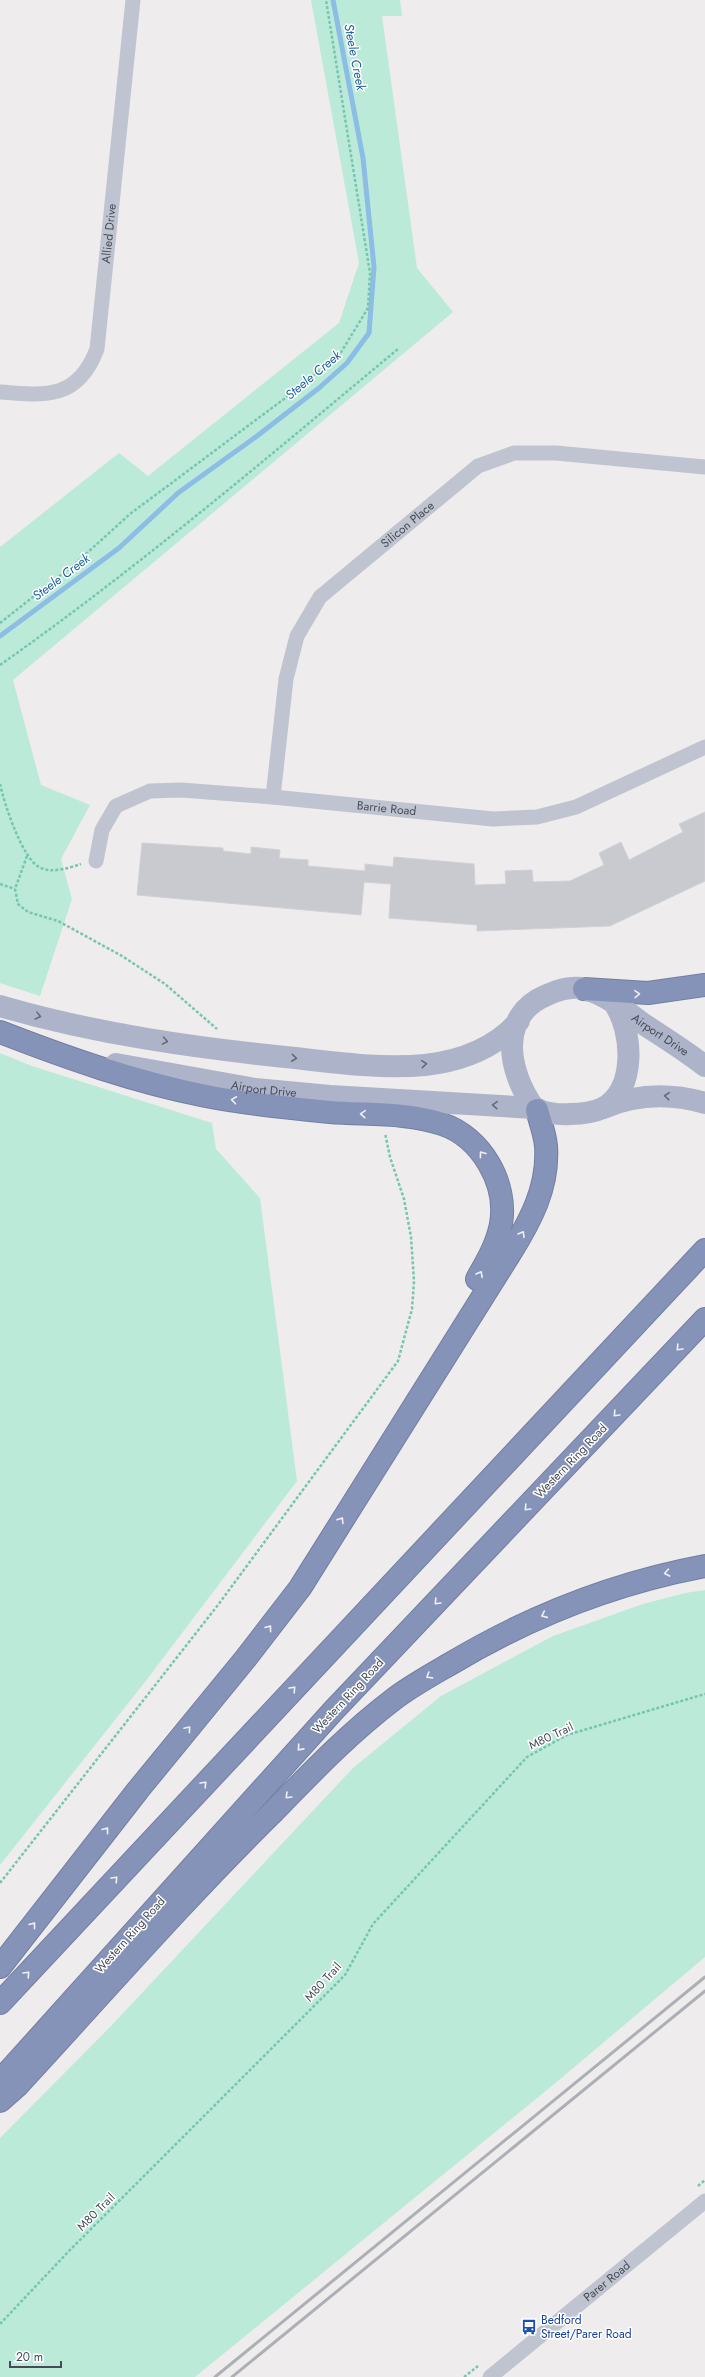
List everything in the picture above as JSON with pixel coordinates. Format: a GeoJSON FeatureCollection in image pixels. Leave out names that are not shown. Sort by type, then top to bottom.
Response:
{"type":"FeatureCollection","features":[{"type":"Feature","properties":{"kind":"highway"},"geometry":{"type":"LineString","coordinates":[[584,989],[642,994],[705,985]]}},
{"type":"Feature","properties":{"kind":"highway"},"geometry":{"type":"LineString","coordinates":[[0,1032],[90,1066],[205,1096],[286,1107],[429,1120],[456,1130],[468,1140],[489,1164],[497,1180],[502,1211],[498,1238],[492,1254],[396,1433]]}},
{"type":"Feature","properties":{"kind":"highway"},"geometry":{"type":"LineString","coordinates":[[0,1967],[138,1790],[246,1658],[300,1588],[533,1214],[540,1196],[546,1161],[546,1144],[535,1109]]}},
{"type":"Feature","properties":{"kind":"highway"},"geometry":{"type":"LineString","coordinates":[[0,2003],[705,1250]]}},
{"type":"Feature","properties":{"kind":"highway","name":"Western Ring Road"},"geometry":{"type":"LineString","coordinates":[[0,2081],[333,1711],[705,1319]]}},
{"type":"Feature","properties":{"kind":"highway"},"geometry":{"type":"LineString","coordinates":[[0,2101],[17,2086],[237,1847],[353,1731],[396,1698],[473,1650],[513,1628],[561,1607],[608,1589],[658,1575],[705,1566]]}},
{"type":"Feature","properties":{"kind":"main road"},"geometry":{"type":"LineString","coordinates":[[0,1006],[115,1033],[225,1050],[327,1062],[424,1065],[445,1061],[481,1050],[505,1035],[519,1021],[531,1005],[542,997],[556,991],[584,989],[614,1003],[626,1027],[629,1060],[617,1094],[602,1108]]}},
{"type":"Feature","properties":{"kind":"main road","name":"Airport Drive"},"geometry":{"type":"LineString","coordinates":[[614,1003],[705,1066]]}},
{"type":"Feature","properties":{"kind":"main road"},"geometry":{"type":"LineString","coordinates":[[519,1021],[512,1039],[511,1053],[520,1087],[535,1109],[566,1115],[588,1113],[627,1099],[654,1096],[677,1097],[705,1103]]}},
{"type":"Feature","properties":{"kind":"main road","name":"Airport Drive"},"geometry":{"type":"LineString","coordinates":[[0,1032],[96,1060],[153,1072],[255,1088],[330,1096],[535,1109]]}},
{"type":"Feature","properties":{"kind":"street","name":"Allied Drive"},"geometry":{"type":"LineString","coordinates":[[0,392],[43,395],[66,388],[85,374],[97,349],[133,0]]}},
{"type":"Feature","properties":{"kind":"street","name":"Silicon Place"},"geometry":{"type":"LineString","coordinates":[[273,797],[286,679],[297,636],[320,597],[478,466],[514,453],[556,453],[705,467]]}},
{"type":"Feature","properties":{"kind":"street","name":"Barrie Road"},"geometry":{"type":"LineString","coordinates":[[96,861],[102,830],[116,806],[150,791],[181,790],[273,797],[493,819],[537,817],[576,807],[705,747]]}},
{"type":"Feature","properties":{"kind":"street","name":"Parer Road"},"geometry":{"type":"LineString","coordinates":[[490,2377],[705,2201]]}},
{"type":"Feature","properties":{"kind":"path"},"geometry":{"type":"LineString","coordinates":[[0,623],[76,563],[130,514],[284,399],[340,354],[368,308],[370,273],[326,0]]}},
{"type":"Feature","properties":{"kind":"path"},"geometry":{"type":"LineString","coordinates":[[0,666],[161,545],[398,348]]}},
{"type":"Feature","properties":{"kind":"path"},"geometry":{"type":"LineString","coordinates":[[0,784],[27,856],[39,867],[48,870],[96,861]]}},
{"type":"Feature","properties":{"kind":"path"},"geometry":{"type":"LineString","coordinates":[[27,856],[15,889],[18,904],[28,912],[58,921],[85,935],[166,984],[218,1030],[225,1050]]}},
{"type":"Feature","properties":{"kind":"path"},"geometry":{"type":"LineString","coordinates":[[0,884],[15,889]]}},
{"type":"Feature","properties":{"kind":"path"},"geometry":{"type":"LineString","coordinates":[[0,1883],[218,1605],[398,1361],[412,1310],[414,1281],[411,1237],[404,1198],[390,1157],[381,1115]]}},
{"type":"Feature","properties":{"kind":"path","name":"M80 Trail"},"geometry":{"type":"LineString","coordinates":[[0,2324],[68,2252],[345,1975],[373,1924],[527,1757],[567,1735],[705,1694]]}},
{"type":"Feature","properties":{"kind":"green space"},"geometry":{"type":"Polygon","coordinates":[[[311,0],[400,0],[402,16],[382,16],[417,268],[453,312],[13,680],[41,785],[90,805],[61,859],[72,899],[40,996],[0,983],[0,547],[119,453],[148,476],[339,323],[359,263],[311,0]]]}},
{"type":"Feature","properties":{"kind":"green space"},"geometry":{"type":"Polygon","coordinates":[[[0,1053],[32,1066],[212,1123],[216,1149],[260,1198],[297,1481],[145,1682],[0,1865],[0,1053]]]}},
{"type":"Feature","properties":{"kind":"green space"},"geometry":{"type":"Polygon","coordinates":[[[705,1590],[705,1957],[553,2085],[195,2377],[0,2377],[0,2138],[110,2027],[353,1768],[441,1696],[553,1636],[643,1604],[685,1593],[705,1590]]]}},
{"type":"Feature","properties":{"kind":"building"},"geometry":{"type":"Polygon","coordinates":[[[705,812],[705,881],[610,926],[477,931],[477,925],[389,918],[391,884],[364,882],[361,915],[137,895],[142,843],[223,848],[223,851],[251,854],[251,847],[280,850],[279,858],[308,860],[308,866],[365,871],[365,864],[393,867],[394,857],[474,864],[475,885],[506,884],[505,871],[532,870],[533,882],[570,881],[604,865],[599,853],[621,842],[629,860],[683,832],[679,824],[705,812]]]}},
{"type":"Feature","properties":{"kind":"waterway","name":"Steele Creek"},"geometry":{"type":"LineString","coordinates":[[0,636],[119,548],[178,493],[257,436],[319,388],[347,363],[369,333],[374,267],[363,158],[333,0]]}},
{"type":"Feature","properties":{"kind":"railway"},"geometry":{"type":"LineString","coordinates":[[215,2377],[705,1977]]}},
{"type":"Feature","properties":{"kind":"railway"},"geometry":{"type":"LineString","coordinates":[[232,2377],[705,1991]]}},
{"type":"Feature","properties":{"kind":"place","name":"Bedford Street/Parer Road"},"geometry":{"type":"Point","coordinates":[529,2327]}}]}
